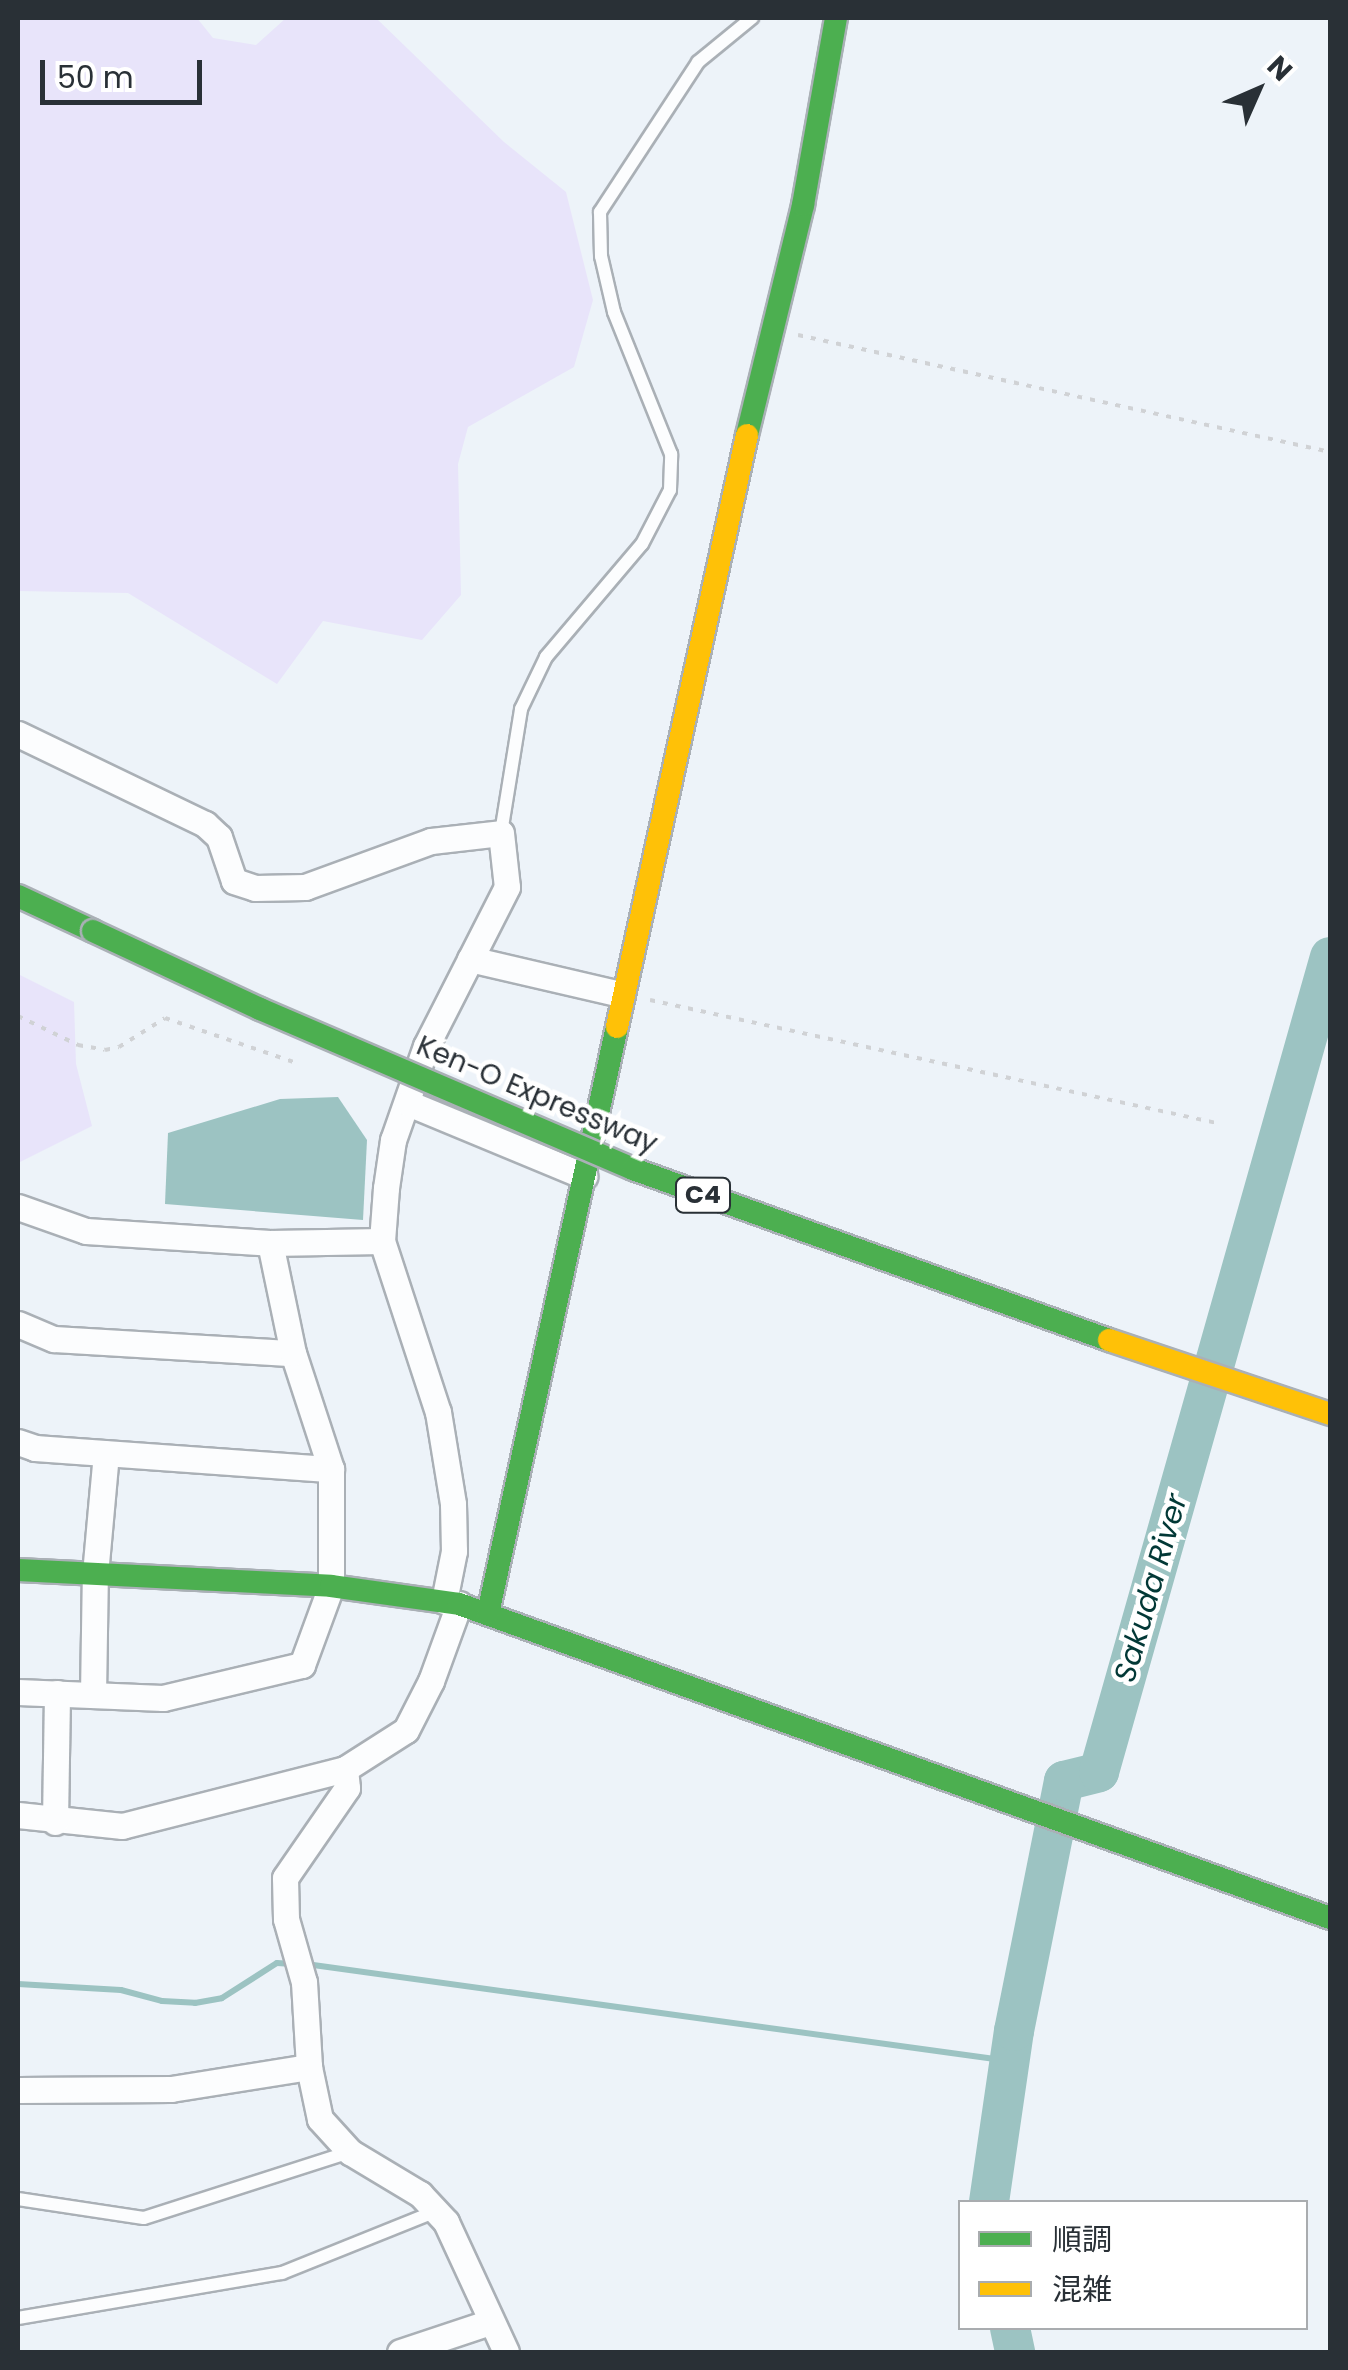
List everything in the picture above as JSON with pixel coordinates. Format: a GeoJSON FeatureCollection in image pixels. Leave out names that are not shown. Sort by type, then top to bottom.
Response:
{"type":"FeatureCollection","features":[{"type":"Feature","properties":{"kind":"main road"},"geometry":{"type":"LineString","coordinates":[[488,1614],[621,994],[770,328],[803,205],[836,18]]}},
{"type":"Feature","properties":{"kind":"main road","name":"Ken-O Expressway"},"geometry":{"type":"LineString","coordinates":[[18,896],[260,1009],[633,1169],[1076,1330],[1330,1414]]}},
{"type":"Feature","properties":{"kind":"main road"},"geometry":{"type":"LineString","coordinates":[[18,1570],[331,1586],[452,1602],[1330,1918]]}},
{"type":"Feature","properties":{"kind":"street"},"geometry":{"type":"LineString","coordinates":[[18,734],[205,824],[219,838],[234,881],[255,888],[304,887],[430,841],[501,832],[507,886],[426,1046],[389,1160],[382,1242],[438,1412],[454,1552],[452,1602],[431,1681],[406,1730],[345,1769],[122,1826],[55,1822],[18,1815]]}},
{"type":"Feature","properties":{"kind":"street"},"geometry":{"type":"LineString","coordinates":[[470,959],[621,994]]}},
{"type":"Feature","properties":{"kind":"street"},"geometry":{"type":"LineString","coordinates":[[408,1102],[584,1176]]}},
{"type":"Feature","properties":{"kind":"street"},"geometry":{"type":"LineString","coordinates":[[18,1207],[86,1231],[270,1243],[382,1242]]}},
{"type":"Feature","properties":{"kind":"street"},"geometry":{"type":"LineString","coordinates":[[18,1692],[162,1698],[302,1665],[331,1586],[331,1469],[293,1352],[270,1243]]}},
{"type":"Feature","properties":{"kind":"street"},"geometry":{"type":"LineString","coordinates":[[18,1324],[54,1339],[293,1352]]}},
{"type":"Feature","properties":{"kind":"street"},"geometry":{"type":"LineString","coordinates":[[18,1442],[35,1448],[331,1469]]}},
{"type":"Feature","properties":{"kind":"street"},"geometry":{"type":"LineString","coordinates":[[93,1695],[95,1574],[106,1453]]}},
{"type":"Feature","properties":{"kind":"street"},"geometry":{"type":"LineString","coordinates":[[55,1822],[58,1694]]}},
{"type":"Feature","properties":{"kind":"street"},"geometry":{"type":"LineString","coordinates":[[345,1769],[347,1788],[285,1878],[286,1920],[304,1982],[310,2067],[320,2119],[350,2152],[420,2194],[446,2222],[506,2352]]}},
{"type":"Feature","properties":{"kind":"street"},"geometry":{"type":"LineString","coordinates":[[18,2090],[171,2089],[310,2067]]}},
{"type":"Feature","properties":{"kind":"street"},"geometry":{"type":"LineString","coordinates":[[400,2352],[490,2322]]}},
{"type":"Feature","properties":{"kind":"lane"},"geometry":{"type":"LineString","coordinates":[[501,832],[521,709],[546,657],[642,544],[670,490],[670,454],[614,312],[600,256],[600,212],[698,62],[752,18]]}},
{"type":"Feature","properties":{"kind":"lane"},"geometry":{"type":"LineString","coordinates":[[18,2199],[144,2218],[350,2152]]}},
{"type":"Feature","properties":{"kind":"lane"},"geometry":{"type":"LineString","coordinates":[[18,2318],[282,2273],[436,2211]]}},
{"type":"Feature","properties":{"kind":"path"},"geometry":{"type":"LineString","coordinates":[[770,328],[1330,452]]}},
{"type":"Feature","properties":{"kind":"path"},"geometry":{"type":"LineString","coordinates":[[621,994],[1221,1124]]}},
{"type":"Feature","properties":{"kind":"path"},"geometry":{"type":"LineString","coordinates":[[18,1016],[78,1045],[105,1050],[119,1047],[165,1018],[315,1070]]}},
{"type":"Feature","properties":{"kind":"shaded area"},"geometry":{"type":"Polygon","coordinates":[[[18,18],[197,18],[213,38],[256,45],[286,18],[376,18],[504,142],[566,192],[593,300],[574,367],[468,427],[458,464],[461,595],[422,640],[323,621],[277,684],[128,593],[18,591],[18,18]]]}},
{"type":"Feature","properties":{"kind":"shaded area"},"geometry":{"type":"Polygon","coordinates":[[[18,974],[74,1002],[76,1064],[92,1126],[18,1163],[18,974]]]}},
{"type":"Feature","properties":{"kind":"shaded area"},"geometry":{"type":"Polygon","coordinates":[[[338,1097],[367,1140],[363,1220],[165,1204],[168,1133],[280,1099],[338,1097]]]}},
{"type":"Feature","properties":{"kind":"waterway","name":"Sakuda River"},"geometry":{"type":"LineString","coordinates":[[989,2200],[1014,2031],[1064,1781],[1099,1772],[1330,957]]}},
{"type":"Feature","properties":{"kind":"waterway"},"geometry":{"type":"LineString","coordinates":[[18,1984],[121,1990],[162,2001],[195,2003],[222,1998],[277,1963],[293,1964]]}},
{"type":"Feature","properties":{"kind":"waterway"},"geometry":{"type":"LineString","coordinates":[[306,1964],[1009,2061]]}},
{"type":"Feature","properties":{"kind":"waterway","name":"Sakuda River"},"geometry":{"type":"LineString","coordinates":[[1010,2330],[1015,2352]]}},
{"type":"Feature","properties":{"kind":"traffic: fast"},"geometry":{"type":"LineString","coordinates":[[747,435],[803,205],[836,18]]}},
{"type":"Feature","properties":{"kind":"traffic: fast"},"geometry":{"type":"LineString","coordinates":[[18,896],[93,931]]}},
{"type":"Feature","properties":{"kind":"traffic: fast"},"geometry":{"type":"LineString","coordinates":[[93,931],[260,1009],[633,1169],[1109,1340]]}},
{"type":"Feature","properties":{"kind":"traffic: fast"},"geometry":{"type":"LineString","coordinates":[[488,1613],[617,1027]]}},
{"type":"Feature","properties":{"kind":"traffic: fast"},"geometry":{"type":"LineString","coordinates":[[18,1570],[331,1586],[459,1604],[1330,1918]]}},
{"type":"Feature","properties":{"kind":"traffic: slow"},"geometry":{"type":"LineString","coordinates":[[617,1027],[747,435]]}},
{"type":"Feature","properties":{"kind":"traffic: slow"},"geometry":{"type":"LineString","coordinates":[[1109,1340],[1330,1414]]}}]}
